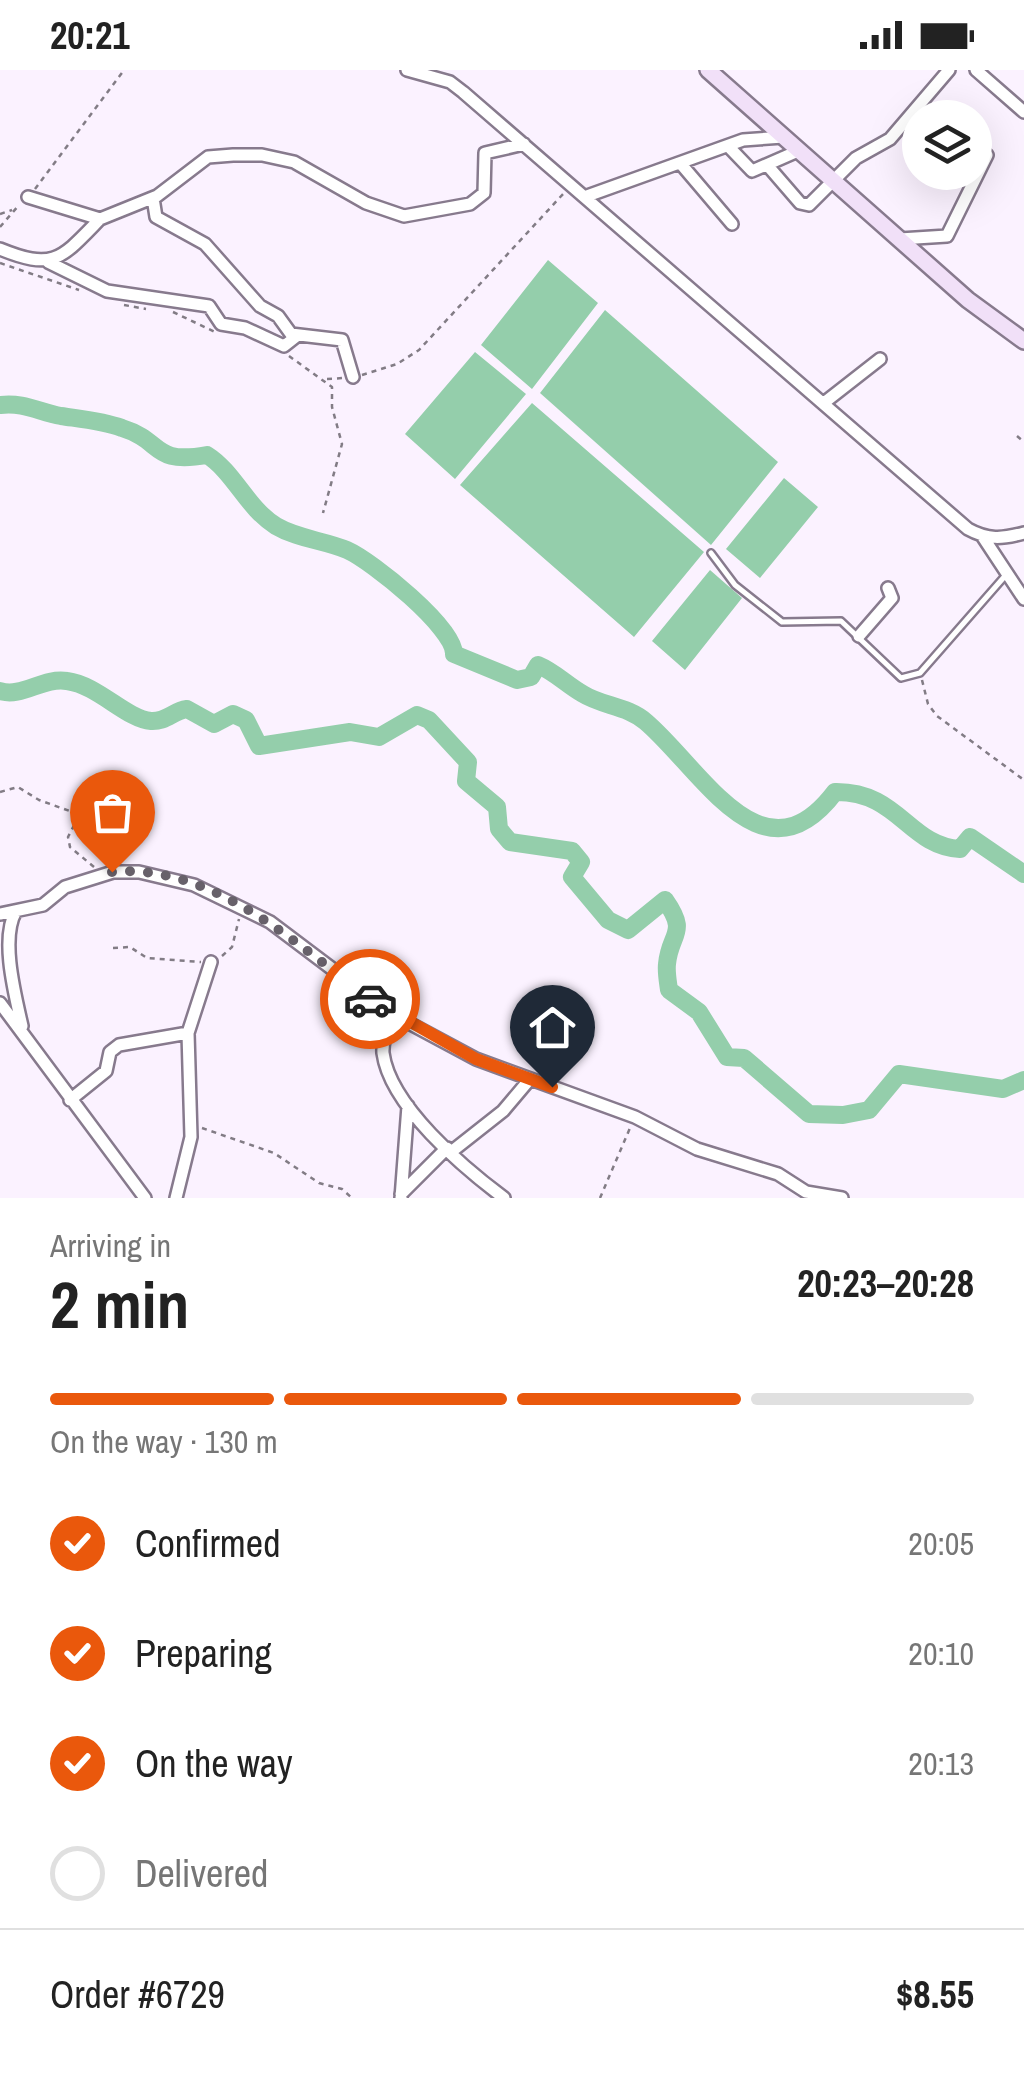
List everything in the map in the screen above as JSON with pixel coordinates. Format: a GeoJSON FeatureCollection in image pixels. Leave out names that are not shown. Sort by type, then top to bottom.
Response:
{"type":"FeatureCollection","features":[{"type":"Feature","properties":{"kind":"main road"},"geometry":{"type":"LineString","coordinates":[[708,70],[968,300],[1024,341]]}},
{"type":"Feature","properties":{"kind":"street"},"geometry":{"type":"LineString","coordinates":[[407,70],[450,82]]}},
{"type":"Feature","properties":{"kind":"street"},"geometry":{"type":"LineString","coordinates":[[437,70],[968,530],[983,538],[1003,539],[1024,532]]}},
{"type":"Feature","properties":{"kind":"street"},"geometry":{"type":"LineString","coordinates":[[768,166],[804,205],[856,158],[890,139],[949,70]]}},
{"type":"Feature","properties":{"kind":"street"},"geometry":{"type":"LineString","coordinates":[[976,70],[1024,112]]}},
{"type":"Feature","properties":{"kind":"street"},"geometry":{"type":"LineString","coordinates":[[587,196],[728,146],[783,137]]}},
{"type":"Feature","properties":{"kind":"street"},"geometry":{"type":"LineString","coordinates":[[48,262],[100,219],[154,198],[208,157],[262,154],[294,162],[366,203],[404,216],[470,204],[484,193],[485,153],[524,144]]}},
{"type":"Feature","properties":{"kind":"street"},"geometry":{"type":"LineString","coordinates":[[728,146],[749,170],[768,166],[798,151]]}},
{"type":"Feature","properties":{"kind":"street"},"geometry":{"type":"LineString","coordinates":[[680,164],[732,224]]}},
{"type":"Feature","properties":{"kind":"street"},"geometry":{"type":"LineString","coordinates":[[900,240],[947,236],[970,190]]}},
{"type":"Feature","properties":{"kind":"street"},"geometry":{"type":"LineString","coordinates":[[28,196],[100,219]]}},
{"type":"Feature","properties":{"kind":"street"},"geometry":{"type":"LineString","coordinates":[[154,198],[156,218],[205,244],[260,306],[278,316],[291,334],[342,340],[353,377]]}},
{"type":"Feature","properties":{"kind":"street"},"geometry":{"type":"LineString","coordinates":[[0,249],[34,263],[48,262],[108,291],[210,306],[221,324],[244,328],[284,346],[298,335]]}},
{"type":"Feature","properties":{"kind":"street"},"geometry":{"type":"LineString","coordinates":[[824,402],[880,358]]}},
{"type":"Feature","properties":{"kind":"street"},"geometry":{"type":"LineString","coordinates":[[983,538],[1024,599]]}},
{"type":"Feature","properties":{"kind":"street"},"geometry":{"type":"LineString","coordinates":[[859,636],[872,614],[892,598],[888,588]]}},
{"type":"Feature","properties":{"kind":"street"},"geometry":{"type":"LineString","coordinates":[[0,914],[44,904],[65,887],[103,874],[139,872],[194,885],[270,922],[392,1014],[476,1059],[635,1117],[697,1148],[778,1174],[806,1192],[842,1198]]}},
{"type":"Feature","properties":{"kind":"street"},"geometry":{"type":"LineString","coordinates":[[16,910],[8,923],[6,942],[23,1030]]}},
{"type":"Feature","properties":{"kind":"street"},"geometry":{"type":"LineString","coordinates":[[176,1198],[188,1156],[188,1033],[212,962]]}},
{"type":"Feature","properties":{"kind":"street"},"geometry":{"type":"LineString","coordinates":[[0,1003],[145,1198]]}},
{"type":"Feature","properties":{"kind":"street"},"geometry":{"type":"LineString","coordinates":[[392,1014],[382,1050],[408,1106],[449,1150],[504,1198]]}},
{"type":"Feature","properties":{"kind":"street"},"geometry":{"type":"LineString","coordinates":[[70,1100],[106,1071],[110,1052],[119,1046],[155,1035],[188,1033]]}},
{"type":"Feature","properties":{"kind":"street"},"geometry":{"type":"LineString","coordinates":[[401,1196],[449,1150],[503,1111],[530,1079]]}},
{"type":"Feature","properties":{"kind":"street"},"geometry":{"type":"LineString","coordinates":[[401,1196],[408,1106]]}},
{"type":"Feature","properties":{"kind":"lane"},"geometry":{"type":"LineString","coordinates":[[710,553],[735,585],[782,622],[841,621],[901,678],[920,673],[1008,574]]}},
{"type":"Feature","properties":{"kind":"path"},"geometry":{"type":"LineString","coordinates":[[0,227],[124,70]]}},
{"type":"Feature","properties":{"kind":"path"},"geometry":{"type":"LineString","coordinates":[[326,379],[353,377],[397,364],[419,350],[572,184]]}},
{"type":"Feature","properties":{"kind":"path"},"geometry":{"type":"LineString","coordinates":[[0,214],[14,210]]}},
{"type":"Feature","properties":{"kind":"path"},"geometry":{"type":"LineString","coordinates":[[0,262],[79,290]]}},
{"type":"Feature","properties":{"kind":"path"},"geometry":{"type":"LineString","coordinates":[[112,302],[155,309]]}},
{"type":"Feature","properties":{"kind":"path"},"geometry":{"type":"LineString","coordinates":[[166,309],[189,324],[227,336]]}},
{"type":"Feature","properties":{"kind":"path"},"geometry":{"type":"LineString","coordinates":[[279,352],[326,379],[332,387],[332,407],[342,444],[322,512]]}},
{"type":"Feature","properties":{"kind":"path"},"geometry":{"type":"LineString","coordinates":[[1016,436],[1024,442]]}},
{"type":"Feature","properties":{"kind":"path"},"geometry":{"type":"LineString","coordinates":[[920,673],[928,704],[937,716],[1024,780]]}},
{"type":"Feature","properties":{"kind":"path"},"geometry":{"type":"LineString","coordinates":[[100,775],[69,834],[70,845],[103,874]]}},
{"type":"Feature","properties":{"kind":"path"},"geometry":{"type":"LineString","coordinates":[[0,792],[18,788],[38,800],[80,814]]}},
{"type":"Feature","properties":{"kind":"path"},"geometry":{"type":"LineString","coordinates":[[113,948],[130,947],[148,958],[212,962],[232,947],[242,908]]}},
{"type":"Feature","properties":{"kind":"path"},"geometry":{"type":"LineString","coordinates":[[190,1115],[210,1133],[274,1153],[319,1183],[342,1189],[352,1198]]}},
{"type":"Feature","properties":{"kind":"path"},"geometry":{"type":"LineString","coordinates":[[600,1198],[635,1117]]}},
{"type":"Feature","properties":{"kind":"shaded area"},"geometry":{"type":"Polygon","coordinates":[[[548,260],[598,303],[532,389],[481,345],[548,260]]]}},
{"type":"Feature","properties":{"kind":"shaded area"},"geometry":{"type":"Polygon","coordinates":[[[605,310],[778,462],[711,545],[540,393],[605,310]]]}},
{"type":"Feature","properties":{"kind":"shaded area"},"geometry":{"type":"Polygon","coordinates":[[[475,352],[526,394],[455,479],[405,434],[475,352]]]}},
{"type":"Feature","properties":{"kind":"shaded area"},"geometry":{"type":"Polygon","coordinates":[[[532,403],[704,552],[634,637],[460,485],[532,403]]]}},
{"type":"Feature","properties":{"kind":"shaded area"},"geometry":{"type":"Polygon","coordinates":[[[784,478],[818,507],[760,578],[726,549],[784,478]]]}},
{"type":"Feature","properties":{"kind":"shaded area"},"geometry":{"type":"Polygon","coordinates":[[[710,570],[742,598],[685,670],[652,641],[710,570]]]}},
{"type":"Feature","properties":{"kind":"waterway"},"geometry":{"type":"LineString","coordinates":[[0,405],[24,406],[115,426],[176,457],[207,455],[276,526],[347,550],[392,581],[441,628],[454,654],[517,680],[531,677],[538,665],[590,698],[639,717],[734,811],[758,824],[783,828],[809,818],[835,792],[857,794],[889,809],[942,846],[960,849],[970,837],[1024,874]]}},
{"type":"Feature","properties":{"kind":"waterway"},"geometry":{"type":"LineString","coordinates":[[0,691],[16,692],[67,681],[151,721],[187,709],[214,724],[233,714],[246,720],[259,746],[350,732],[379,737],[417,715],[429,720],[468,762],[466,781],[497,807],[499,829],[510,842],[572,851],[581,862],[572,877],[608,920],[628,930],[665,900],[677,927],[667,964],[669,990],[699,1012],[727,1057],[744,1058],[809,1114],[843,1115],[869,1110],[899,1074],[1003,1089],[1024,1080]]}},
{"type":"Feature","properties":{"kind":"way so far"},"geometry":{"type":"LineString","coordinates":[[112,872],[139,872],[219,894],[270,922],[370,999]]}},
{"type":"Feature","properties":{"kind":"route"},"geometry":{"type":"LineString","coordinates":[[370,999],[476,1059],[552,1087]]}}]}
